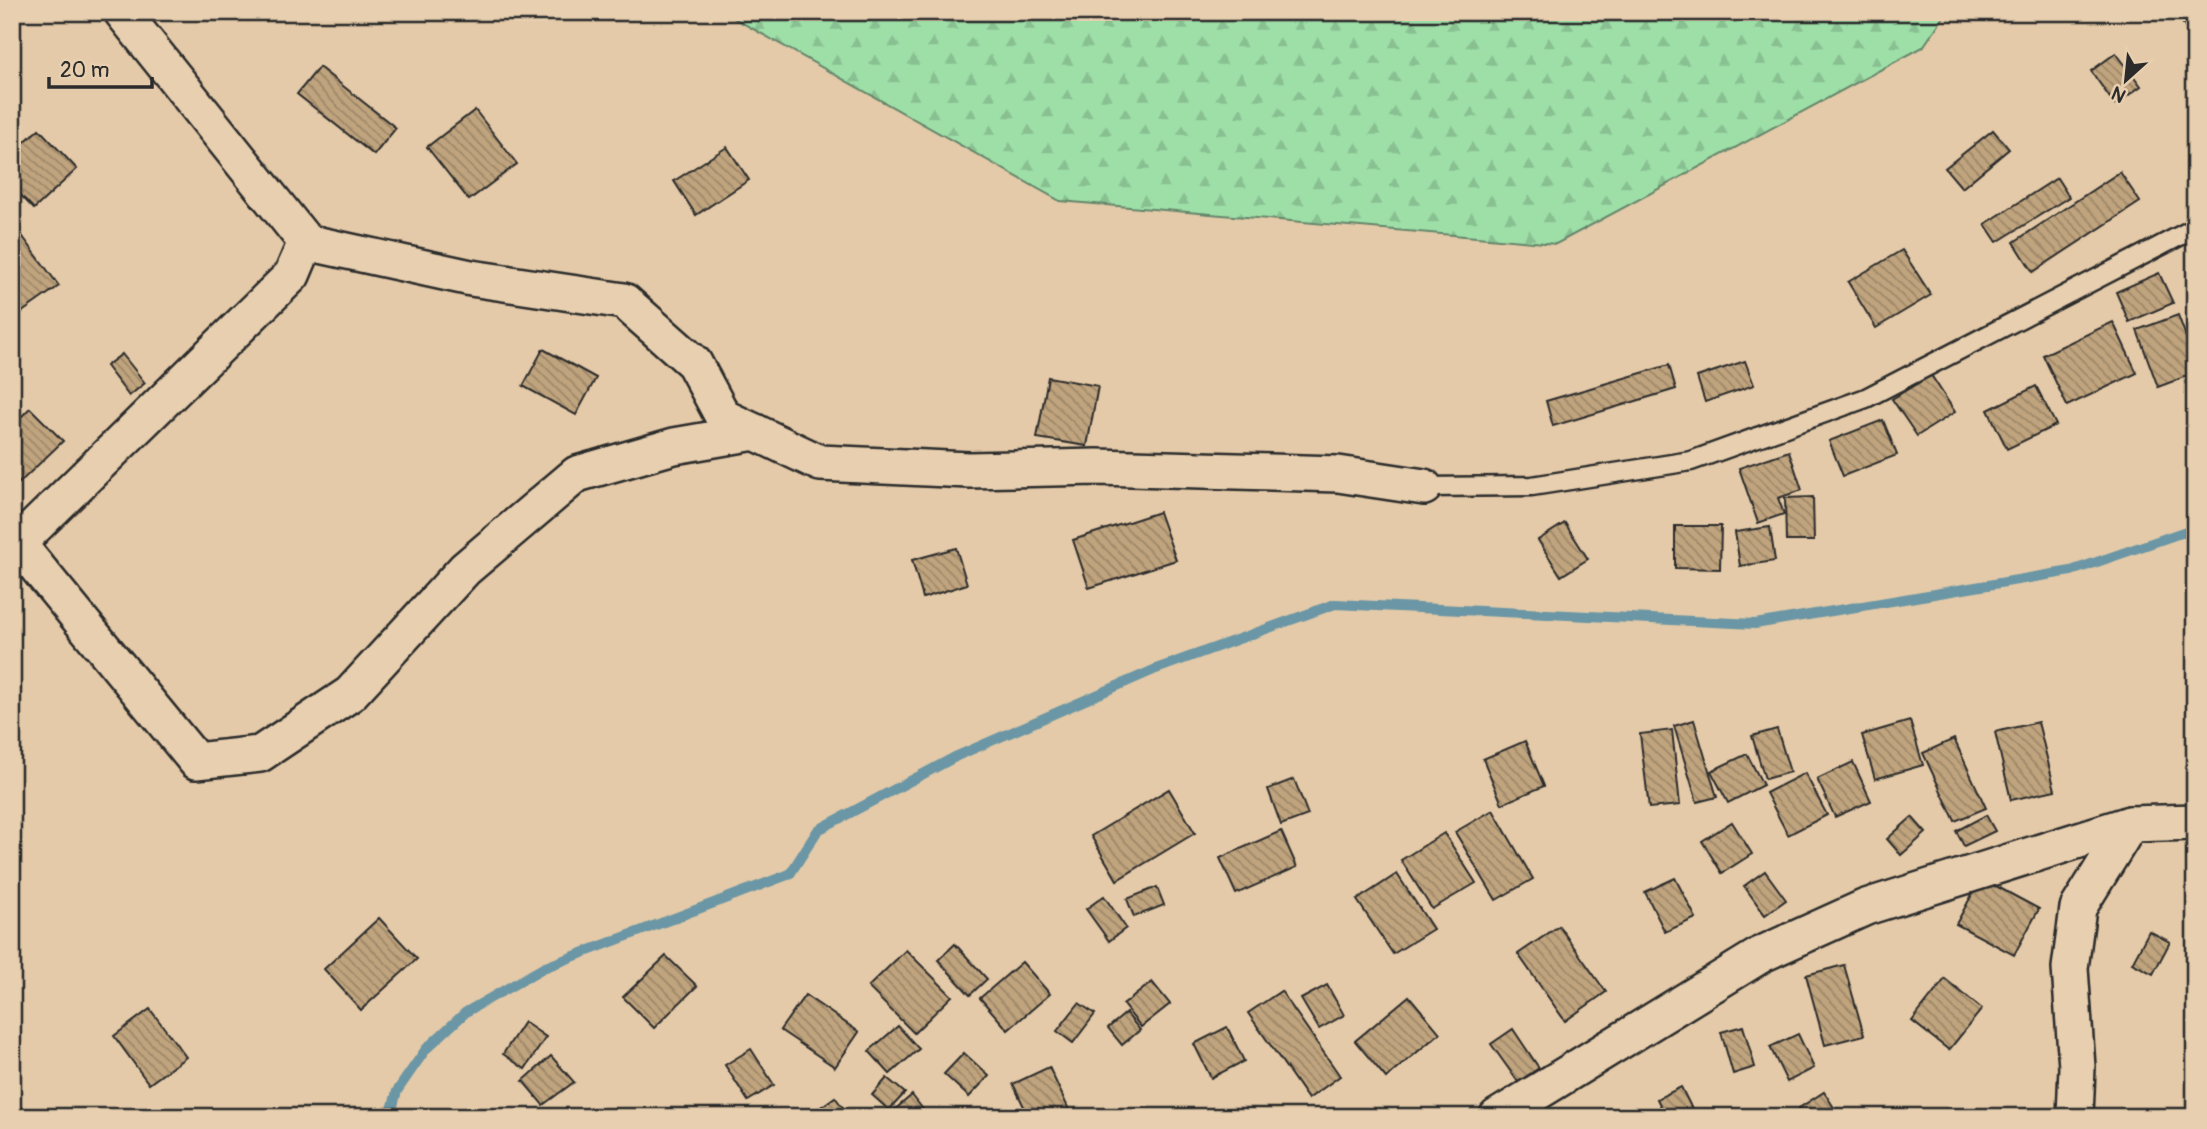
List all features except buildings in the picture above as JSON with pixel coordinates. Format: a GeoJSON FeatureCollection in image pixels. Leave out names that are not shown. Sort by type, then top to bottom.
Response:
{"type":"FeatureCollection","features":[{"type":"Feature","properties":{"kind":"street"},"geometry":{"type":"LineString","coordinates":[[122,12],[306,242],[471,278],[624,301],[694,363],[723,417],[820,463],[969,470],[1097,467],[1338,474],[1424,487]]}},
{"type":"Feature","properties":{"kind":"street"},"geometry":{"type":"LineString","coordinates":[[306,242],[292,275],[15,546],[196,761],[260,754],[350,694],[465,569],[577,474],[674,446],[755,432]]}},
{"type":"Feature","properties":{"kind":"street"},"geometry":{"type":"LineString","coordinates":[[1497,1117],[1762,954],[1866,907],[2130,824],[2195,822]]}},
{"type":"Feature","properties":{"kind":"street"},"geometry":{"type":"LineString","coordinates":[[2075,1117],[2077,1067],[2070,968],[2078,908],[2130,824]]}},
{"type":"Feature","properties":{"kind":"lane"},"geometry":{"type":"LineString","coordinates":[[1424,487],[1532,486],[1691,461],[1866,398],[2195,228]]}},
{"type":"Feature","properties":{"kind":"green space"},"geometry":{"type":"Polygon","coordinates":[[[723,12],[1947,12],[1923,47],[1556,244],[1060,201],[723,12]]]}},
{"type":"Feature","properties":{"kind":"waterway"},"geometry":{"type":"LineString","coordinates":[[390,1117],[397,1091],[426,1049],[466,1012],[543,968],[790,874],[818,830],[957,756],[1156,669],[1335,604],[1755,624],[2071,571],[2195,528]]}}]}
